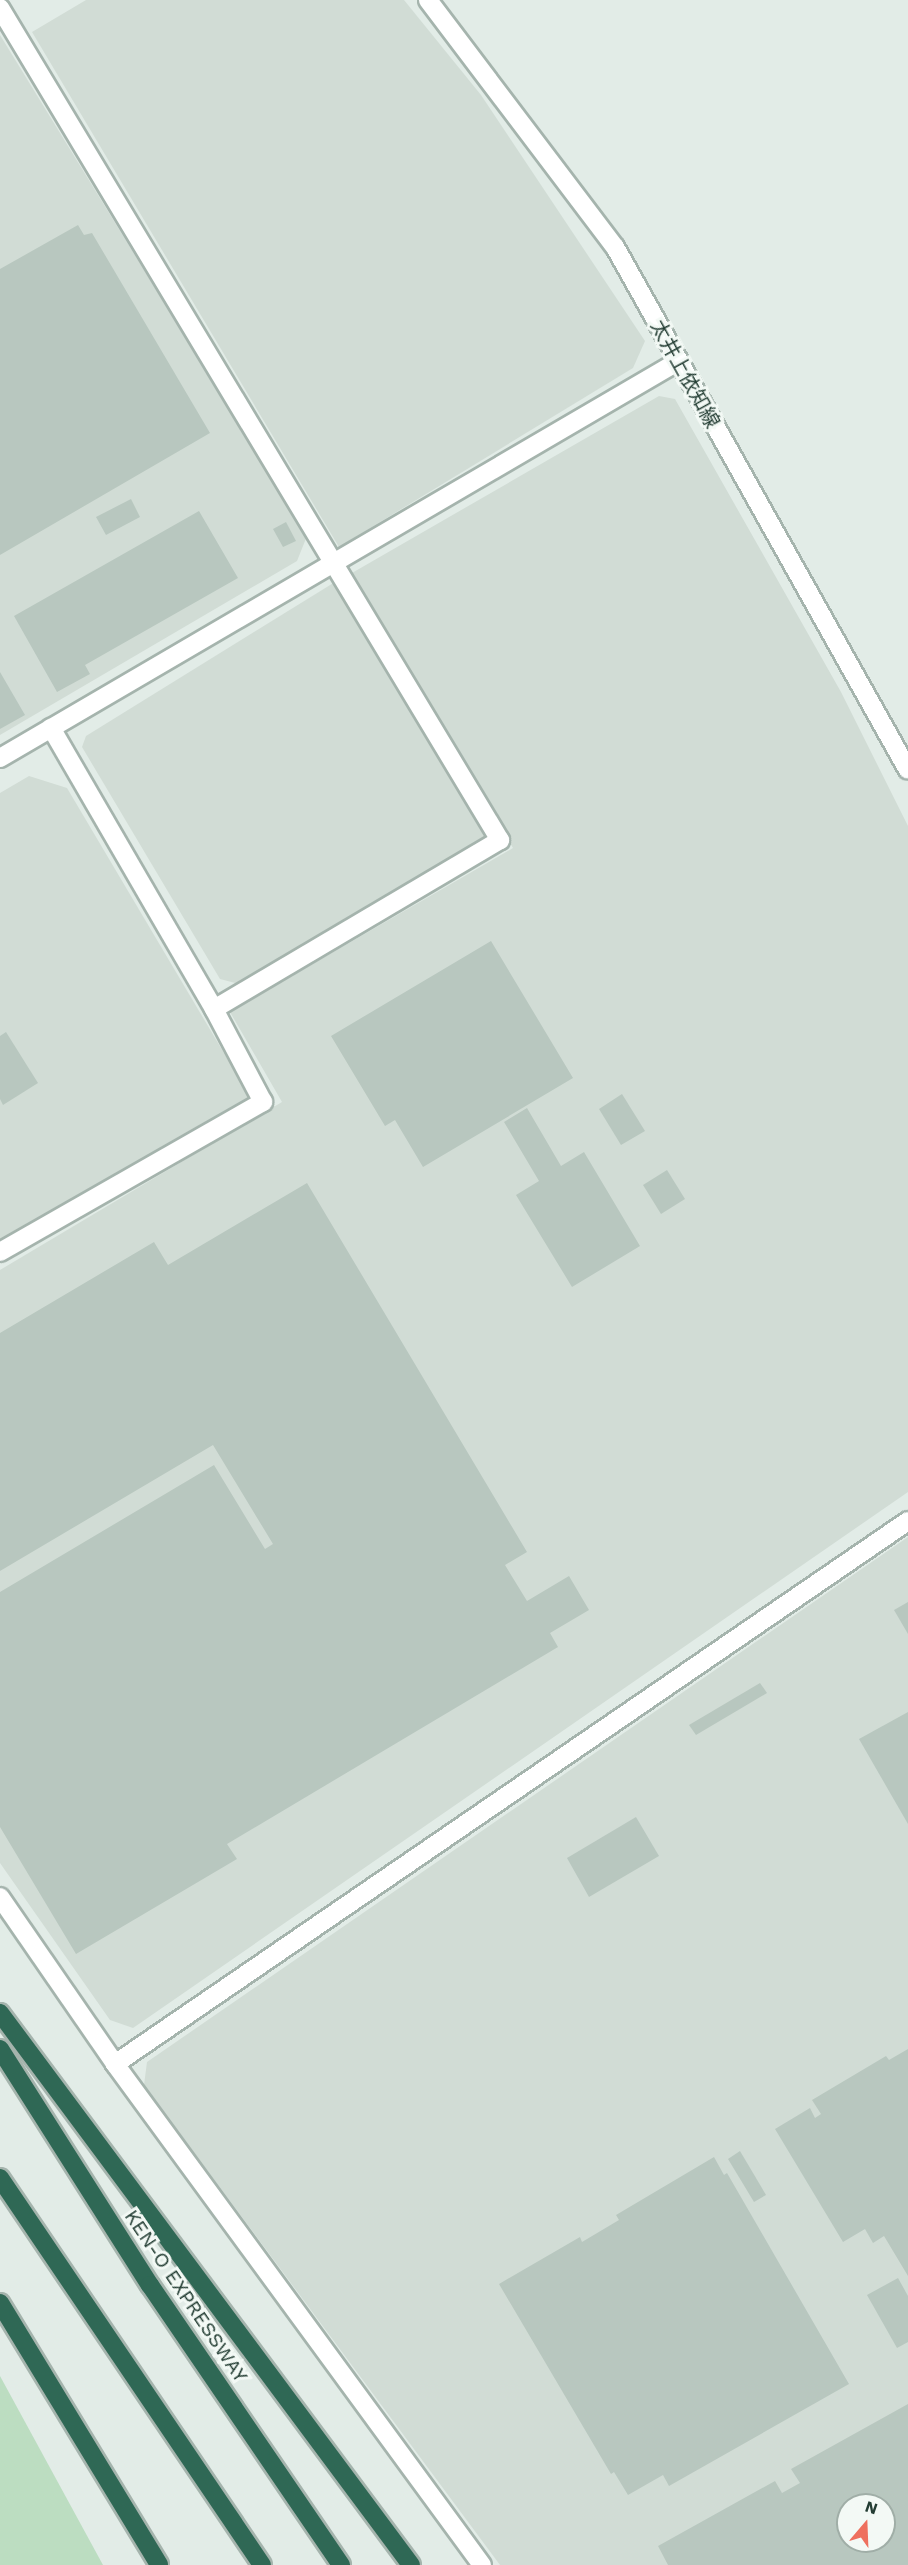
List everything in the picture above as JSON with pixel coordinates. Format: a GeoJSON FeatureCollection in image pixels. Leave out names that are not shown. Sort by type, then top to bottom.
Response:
{"type":"FeatureCollection","features":[{"type":"Feature","properties":{"kind":"highway"},"geometry":{"type":"LineString","coordinates":[[0,2013],[411,2565]]}},
{"type":"Feature","properties":{"kind":"highway","name":"KEN-O EXPRESSWAY"},"geometry":{"type":"LineString","coordinates":[[0,2049],[150,2285],[340,2565]]}},
{"type":"Feature","properties":{"kind":"highway"},"geometry":{"type":"LineString","coordinates":[[0,2178],[262,2565]]}},
{"type":"Feature","properties":{"kind":"highway"},"geometry":{"type":"LineString","coordinates":[[0,2303],[159,2565]]}},
{"type":"Feature","properties":{"kind":"street","name":"太井上依知線"},"geometry":{"type":"LineString","coordinates":[[428,0],[462,41],[615,247],[677,362],[908,771]]}},
{"type":"Feature","properties":{"kind":"street"},"geometry":{"type":"LineString","coordinates":[[0,8],[500,840],[214,1009]]}},
{"type":"Feature","properties":{"kind":"street"},"geometry":{"type":"LineString","coordinates":[[0,758],[334,565],[677,362]]}},
{"type":"Feature","properties":{"kind":"street"},"geometry":{"type":"LineString","coordinates":[[0,1252],[263,1102],[214,1009],[51,728]]}},
{"type":"Feature","properties":{"kind":"street"},"geometry":{"type":"LineString","coordinates":[[115,2064],[908,1521]]}},
{"type":"Feature","properties":{"kind":"street"},"geometry":{"type":"LineString","coordinates":[[0,1897],[115,2064],[482,2565]]}},
{"type":"Feature","properties":{"kind":"shaded area"},"geometry":{"type":"Polygon","coordinates":[[[86,0],[404,0],[481,95],[645,341],[633,368],[339,547],[32,32],[86,0]]]}},
{"type":"Feature","properties":{"kind":"shaded area"},"geometry":{"type":"Polygon","coordinates":[[[0,35],[307,536],[297,561],[0,735],[0,35]]]}},
{"type":"Feature","properties":{"kind":"shaded area"},"geometry":{"type":"Polygon","coordinates":[[[659,396],[675,399],[841,692],[908,826],[908,1492],[133,2028],[110,2020],[0,1863],[0,1270],[282,1102],[230,1012],[513,848],[352,573],[659,396]]]}},
{"type":"Feature","properties":{"kind":"shaded area"},"geometry":{"type":"Polygon","coordinates":[[[335,582],[487,836],[239,984],[220,979],[82,747],[86,736],[335,582]]]}},
{"type":"Feature","properties":{"kind":"shaded area"},"geometry":{"type":"Polygon","coordinates":[[[29,776],[67,788],[250,1097],[0,1240],[0,793],[29,776]]]}},
{"type":"Feature","properties":{"kind":"shaded area"},"geometry":{"type":"Polygon","coordinates":[[[908,1537],[908,2565],[500,2565],[144,2085],[147,2062],[908,1537]]]}},
{"type":"Feature","properties":{"kind":"green space"},"geometry":{"type":"Polygon","coordinates":[[[0,2376],[103,2565],[0,2565],[0,2376]]]}},
{"type":"Feature","properties":{"kind":"building"},"geometry":{"type":"Polygon","coordinates":[[[78,225],[84,235],[92,233],[210,433],[0,555],[0,269],[78,225]]]}},
{"type":"Feature","properties":{"kind":"building"},"geometry":{"type":"Polygon","coordinates":[[[131,499],[140,517],[106,535],[96,517],[131,499]]]}},
{"type":"Feature","properties":{"kind":"building"},"geometry":{"type":"Polygon","coordinates":[[[199,511],[238,578],[85,665],[90,674],[57,692],[14,616],[199,511]]]}},
{"type":"Feature","properties":{"kind":"building"},"geometry":{"type":"Polygon","coordinates":[[[286,522],[296,541],[283,547],[273,529],[286,522]]]}},
{"type":"Feature","properties":{"kind":"building"},"geometry":{"type":"Polygon","coordinates":[[[0,672],[25,715],[0,729],[0,672]]]}},
{"type":"Feature","properties":{"kind":"building"},"geometry":{"type":"Polygon","coordinates":[[[491,941],[573,1078],[423,1167],[395,1120],[385,1126],[331,1036],[491,941]]]}},
{"type":"Feature","properties":{"kind":"building"},"geometry":{"type":"Polygon","coordinates":[[[6,1032],[38,1083],[3,1105],[0,1099],[0,1036],[6,1032]]]}},
{"type":"Feature","properties":{"kind":"building"},"geometry":{"type":"Polygon","coordinates":[[[622,1094],[645,1131],[621,1145],[599,1109],[622,1094]]]}},
{"type":"Feature","properties":{"kind":"building"},"geometry":{"type":"Polygon","coordinates":[[[527,1108],[561,1166],[584,1152],[640,1246],[572,1287],[516,1195],[539,1181],[504,1122],[527,1108]]]}},
{"type":"Feature","properties":{"kind":"building"},"geometry":{"type":"Polygon","coordinates":[[[667,1170],[685,1199],[661,1214],[643,1185],[667,1170]]]}},
{"type":"Feature","properties":{"kind":"building"},"geometry":{"type":"Polygon","coordinates":[[[307,1183],[527,1552],[505,1565],[527,1601],[569,1576],[589,1610],[550,1633],[558,1647],[227,1844],[237,1859],[76,1954],[0,1827],[0,1592],[214,1465],[265,1549],[273,1544],[213,1445],[0,1571],[0,1333],[154,1242],[168,1265],[307,1183]]]}},
{"type":"Feature","properties":{"kind":"building"},"geometry":{"type":"Polygon","coordinates":[[[908,1602],[908,1634],[894,1610],[908,1602]]]}},
{"type":"Feature","properties":{"kind":"building"},"geometry":{"type":"Polygon","coordinates":[[[760,1683],[767,1693],[696,1735],[689,1725],[760,1683]]]}},
{"type":"Feature","properties":{"kind":"building"},"geometry":{"type":"Polygon","coordinates":[[[908,1712],[908,1824],[859,1739],[908,1712]]]}},
{"type":"Feature","properties":{"kind":"building"},"geometry":{"type":"Polygon","coordinates":[[[636,1817],[659,1856],[589,1897],[567,1858],[636,1817]]]}},
{"type":"Feature","properties":{"kind":"building"},"geometry":{"type":"Polygon","coordinates":[[[908,2049],[908,2276],[884,2236],[873,2243],[865,2229],[843,2242],[775,2129],[810,2108],[815,2118],[821,2114],[812,2100],[886,2056],[889,2060],[908,2049]]]}},
{"type":"Feature","properties":{"kind":"building"},"geometry":{"type":"Polygon","coordinates":[[[740,2151],[766,2195],[754,2202],[728,2159],[740,2151]]]}},
{"type":"Feature","properties":{"kind":"building"},"geometry":{"type":"Polygon","coordinates":[[[714,2157],[724,2175],[727,2173],[849,2384],[669,2486],[663,2475],[628,2495],[614,2472],[611,2474],[499,2284],[580,2237],[582,2242],[619,2220],[616,2215],[714,2157]]]}},
{"type":"Feature","properties":{"kind":"building"},"geometry":{"type":"Polygon","coordinates":[[[898,2278],[908,2296],[908,2342],[897,2348],[867,2295],[898,2278]]]}},
{"type":"Feature","properties":{"kind":"building"},"geometry":{"type":"Polygon","coordinates":[[[908,2404],[908,2565],[668,2565],[658,2546],[775,2481],[782,2493],[800,2483],[791,2469],[908,2404]]]}}]}
